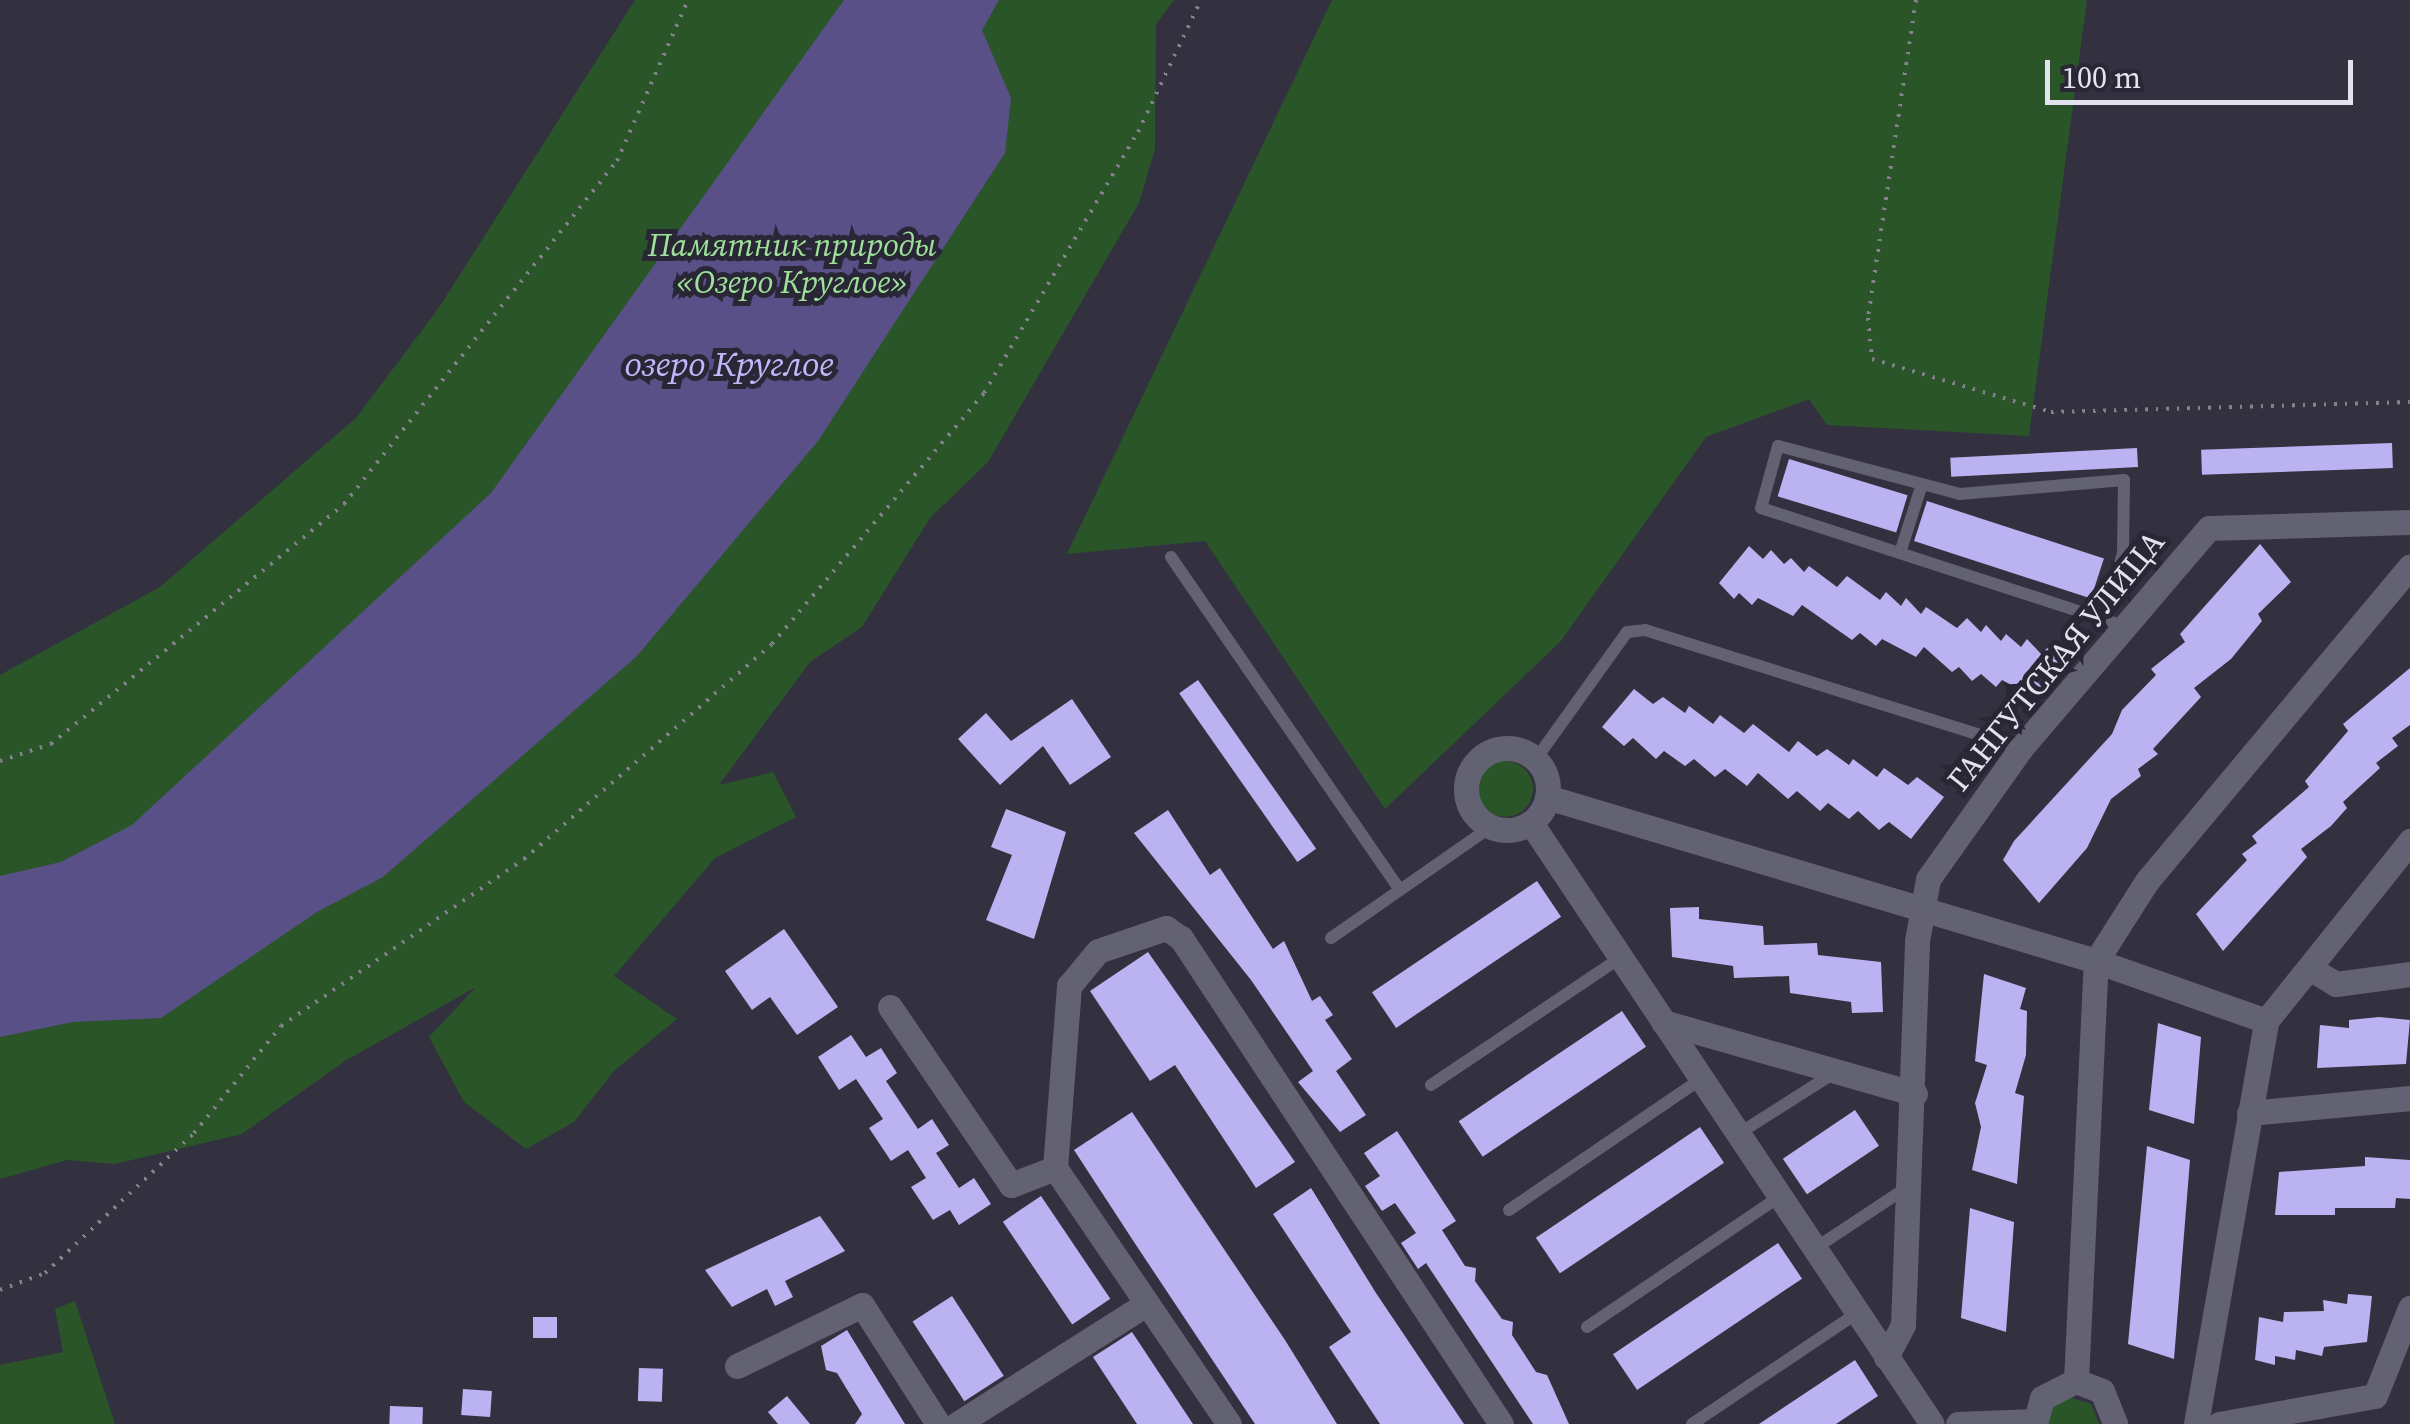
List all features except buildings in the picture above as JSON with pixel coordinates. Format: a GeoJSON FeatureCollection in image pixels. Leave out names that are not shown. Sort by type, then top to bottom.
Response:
{"type":"FeatureCollection","features":[{"type":"Feature","properties":{"kind":"street","name":"ГАНГУТСКАЯ УЛИЦА"},"geometry":{"type":"LineString","coordinates":[[1886,1357],[1902,1326],[1920,909],[1928,880],[2113,622],[2209,528],[2410,522]]}},
{"type":"Feature","properties":{"kind":"street"},"geometry":{"type":"LineString","coordinates":[[2076,1381],[2096,961],[2147,881],[2410,567]]}},
{"type":"Feature","properties":{"kind":"street"},"geometry":{"type":"LineString","coordinates":[[1512,748],[1536,760],[1547,797],[1531,822],[1492,826],[1468,800],[1476,762],[1512,748]]}},
{"type":"Feature","properties":{"kind":"street"},"geometry":{"type":"LineString","coordinates":[[1547,797],[2096,961],[2266,1022]]}},
{"type":"Feature","properties":{"kind":"street"},"geometry":{"type":"LineString","coordinates":[[1531,822],[1932,1424]]}},
{"type":"Feature","properties":{"kind":"street"},"geometry":{"type":"LineString","coordinates":[[2196,1424],[2266,1022],[2410,841]]}},
{"type":"Feature","properties":{"kind":"street"},"geometry":{"type":"LineString","coordinates":[[1228,1424],[1055,1168],[1068,986],[1098,951],[1166,928],[1181,938],[1501,1424]]}},
{"type":"Feature","properties":{"kind":"street"},"geometry":{"type":"LineString","coordinates":[[2311,969],[2336,984],[2410,974]]}},
{"type":"Feature","properties":{"kind":"street"},"geometry":{"type":"LineString","coordinates":[[890,1007],[1010,1185],[1055,1168]]}},
{"type":"Feature","properties":{"kind":"street"},"geometry":{"type":"LineString","coordinates":[[1662,1022],[1915,1094]]}},
{"type":"Feature","properties":{"kind":"street"},"geometry":{"type":"LineString","coordinates":[[2249,1113],[2410,1098]]}},
{"type":"Feature","properties":{"kind":"street"},"geometry":{"type":"LineString","coordinates":[[957,1424],[1146,1304]]}},
{"type":"Feature","properties":{"kind":"street"},"geometry":{"type":"LineString","coordinates":[[737,1366],[862,1306],[938,1424]]}},
{"type":"Feature","properties":{"kind":"street"},"geometry":{"type":"LineString","coordinates":[[2220,1424],[2375,1396],[2410,1308]]}},
{"type":"Feature","properties":{"kind":"street"},"geometry":{"type":"LineString","coordinates":[[1958,1424],[2034,1423],[2051,1388],[2076,1381],[2102,1391],[2122,1424]]}},
{"type":"Feature","properties":{"kind":"lane"},"geometry":{"type":"LineString","coordinates":[[1778,446],[1960,494],[2124,480],[2123,553],[2113,622],[1900,553],[1760,508],[1778,446]]}},
{"type":"Feature","properties":{"kind":"lane"},"geometry":{"type":"LineString","coordinates":[[1900,553],[1922,484]]}},
{"type":"Feature","properties":{"kind":"lane"},"geometry":{"type":"LineString","coordinates":[[1171,557],[1400,890]]}},
{"type":"Feature","properties":{"kind":"lane"},"geometry":{"type":"LineString","coordinates":[[1536,760],[1627,632],[1645,630],[2021,748]]}},
{"type":"Feature","properties":{"kind":"lane"},"geometry":{"type":"LineString","coordinates":[[1331,938],[1492,826]]}},
{"type":"Feature","properties":{"kind":"lane"},"geometry":{"type":"LineString","coordinates":[[1431,1086],[1620,958]]}},
{"type":"Feature","properties":{"kind":"lane"},"geometry":{"type":"LineString","coordinates":[[1738,1134],[1836,1072]]}},
{"type":"Feature","properties":{"kind":"lane"},"geometry":{"type":"LineString","coordinates":[[1508,1210],[1701,1079]]}},
{"type":"Feature","properties":{"kind":"lane"},"geometry":{"type":"LineString","coordinates":[[1814,1249],[1906,1188]]}},
{"type":"Feature","properties":{"kind":"lane"},"geometry":{"type":"LineString","coordinates":[[1587,1327],[1779,1197]]}},
{"type":"Feature","properties":{"kind":"lane"},"geometry":{"type":"LineString","coordinates":[[1692,1424],[1857,1313]]}},
{"type":"Feature","properties":{"kind":"path"},"geometry":{"type":"LineString","coordinates":[[0,762],[51,744],[344,504],[617,161],[688,0]]}},
{"type":"Feature","properties":{"kind":"path"},"geometry":{"type":"LineString","coordinates":[[0,1290],[45,1273],[194,1132],[281,1026],[524,859],[772,644],[984,393],[1138,132],[1201,0]]}},
{"type":"Feature","properties":{"kind":"path"},"geometry":{"type":"LineString","coordinates":[[1916,0],[1868,318],[1872,359],[2051,412],[2410,402]]}},
{"type":"Feature","properties":{"kind":"green space","name":"Памятник природы «Озеро Круглое»"},"geometry":{"type":"Polygon","coordinates":[[[635,0],[1174,0],[1156,24],[1155,149],[1139,203],[988,462],[930,518],[862,627],[810,662],[719,785],[773,772],[796,817],[715,858],[614,976],[677,1019],[614,1071],[574,1122],[526,1149],[464,1102],[429,1037],[476,987],[345,1061],[242,1134],[115,1164],[67,1160],[0,1179],[0,675],[160,587],[356,418],[438,309],[635,0]]]}},
{"type":"Feature","properties":{"kind":"green space"},"geometry":{"type":"Polygon","coordinates":[[[1332,0],[2087,0],[2029,436],[1827,425],[1809,399],[1706,437],[1561,641],[1385,809],[1205,541],[1067,554],[1332,0]]]}},
{"type":"Feature","properties":{"kind":"green space"},"geometry":{"type":"Polygon","coordinates":[[[1505,761],[1524,770],[1533,789],[1524,808],[1505,817],[1486,808],[1477,789],[1486,770],[1505,761]]]}},
{"type":"Feature","properties":{"kind":"green space"},"geometry":{"type":"Polygon","coordinates":[[[75,1301],[115,1424],[0,1424],[0,1365],[63,1352],[55,1309],[75,1301]]]}},
{"type":"Feature","properties":{"kind":"green space"},"geometry":{"type":"Polygon","coordinates":[[[2066,1396],[2091,1404],[2099,1424],[2044,1424],[2051,1404],[2066,1396]]]}},
{"type":"Feature","properties":{"kind":"water","name":"озеро Круглое"},"geometry":{"type":"Polygon","coordinates":[[[844,0],[999,0],[982,30],[1011,98],[1005,153],[818,441],[637,656],[383,877],[317,912],[161,1018],[73,1022],[0,1037],[0,876],[61,862],[132,825],[491,493],[844,0]]]}}]}
